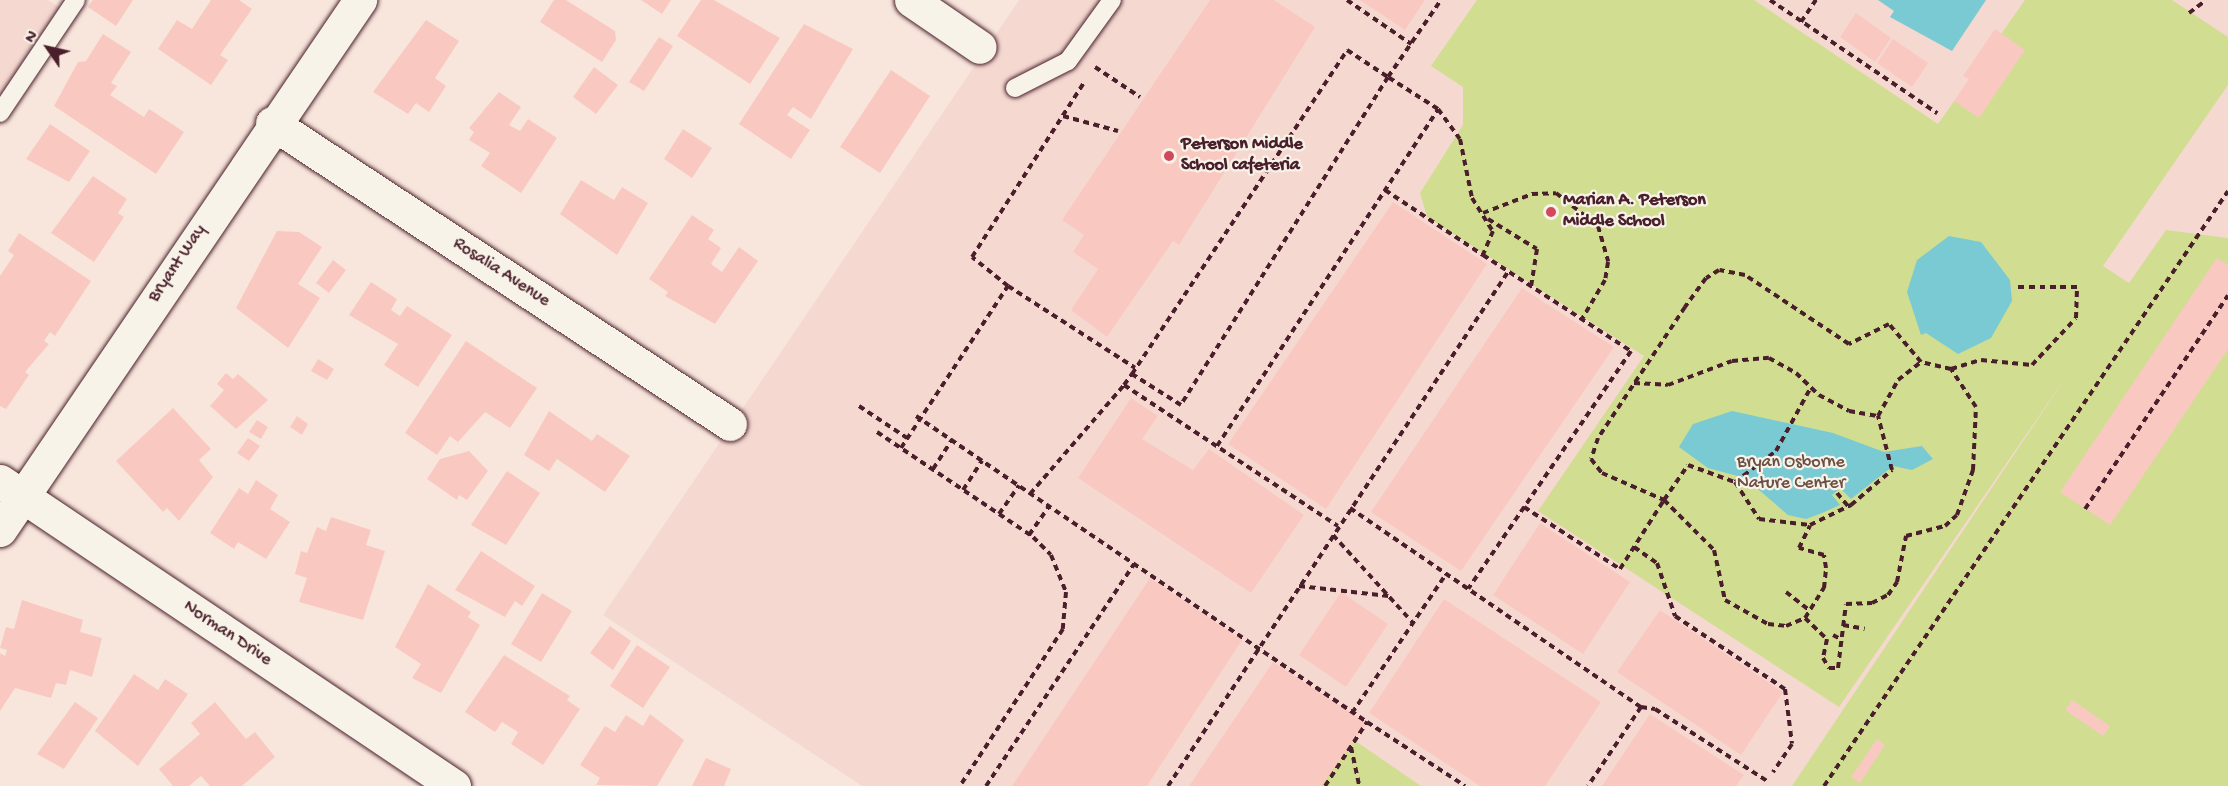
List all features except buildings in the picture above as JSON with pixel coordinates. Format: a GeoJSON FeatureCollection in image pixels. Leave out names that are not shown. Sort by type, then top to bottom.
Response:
{"type":"FeatureCollection","features":[{"type":"Feature","properties":{"kind":"street","name":"Bryant Way"},"geometry":{"type":"LineString","coordinates":[[0,530],[11,489],[360,0]]}},
{"type":"Feature","properties":{"kind":"street"},"geometry":{"type":"LineString","coordinates":[[911,0],[980,47]]}},
{"type":"Feature","properties":{"kind":"street","name":"Rosalia Avenue"},"geometry":{"type":"LineString","coordinates":[[272,123],[730,424]]}},
{"type":"Feature","properties":{"kind":"street","name":"Norman Drive"},"geometry":{"type":"LineString","coordinates":[[11,489],[454,786]]}},
{"type":"Feature","properties":{"kind":"lane"},"geometry":{"type":"LineString","coordinates":[[0,113],[76,0]]}},
{"type":"Feature","properties":{"kind":"lane"},"geometry":{"type":"LineString","coordinates":[[1015,88],[1068,61],[1112,0]]}},
{"type":"Feature","properties":{"kind":"path"},"geometry":{"type":"LineString","coordinates":[[1347,0],[1411,44]]}},
{"type":"Feature","properties":{"kind":"path"},"geometry":{"type":"LineString","coordinates":[[1132,374],[1181,405],[1388,77],[1442,0]]}},
{"type":"Feature","properties":{"kind":"path"},"geometry":{"type":"LineString","coordinates":[[1770,0],[1937,113]]}},
{"type":"Feature","properties":{"kind":"path"},"geometry":{"type":"LineString","coordinates":[[1802,22],[1816,0]]}},
{"type":"Feature","properties":{"kind":"path"},"geometry":{"type":"LineString","coordinates":[[2189,14],[2206,0]]}},
{"type":"Feature","properties":{"kind":"path"},"geometry":{"type":"LineString","coordinates":[[1030,494],[1132,374],[1347,50],[1438,109],[1460,139],[1472,198],[1494,231],[1483,255]]}},
{"type":"Feature","properties":{"kind":"path"},"geometry":{"type":"LineString","coordinates":[[1100,58],[972,257],[1008,286],[1135,368]]}},
{"type":"Feature","properties":{"kind":"path"},"geometry":{"type":"LineString","coordinates":[[1095,66],[1140,97]]}},
{"type":"Feature","properties":{"kind":"path"},"geometry":{"type":"LineString","coordinates":[[1217,446],[1438,109]]}},
{"type":"Feature","properties":{"kind":"path"},"geometry":{"type":"LineString","coordinates":[[1063,116],[1118,131]]}},
{"type":"Feature","properties":{"kind":"path"},"geometry":{"type":"LineString","coordinates":[[1385,190],[1631,351],[1468,589]]}},
{"type":"Feature","properties":{"kind":"path"},"geometry":{"type":"LineString","coordinates":[[1824,786],[2228,191]]}},
{"type":"Feature","properties":{"kind":"path"},"geometry":{"type":"LineString","coordinates":[[1483,213],[1532,194],[1556,193],[1599,226],[1608,262],[1605,280],[1582,319]]}},
{"type":"Feature","properties":{"kind":"path"},"geometry":{"type":"LineString","coordinates":[[2220,202],[2228,204]]}},
{"type":"Feature","properties":{"kind":"path"},"geometry":{"type":"LineString","coordinates":[[1487,219],[1537,249],[1531,286]]}},
{"type":"Feature","properties":{"kind":"path"},"geometry":{"type":"LineString","coordinates":[[1810,525],[1800,548],[1824,555],[1826,567],[1824,588],[1805,618],[1785,626],[1768,624],[1725,600],[1714,550],[1664,500],[1602,473],[1592,459],[1598,438],[1706,278],[1719,270],[1745,275],[1849,344],[1889,324],[1922,362],[1952,369],[1981,360],[2032,365],[2076,318],[2076,287],[2015,287]]}},
{"type":"Feature","properties":{"kind":"path"},"geometry":{"type":"LineString","coordinates":[[1168,786],[1257,648],[1508,272]]}},
{"type":"Feature","properties":{"kind":"path"},"geometry":{"type":"LineString","coordinates":[[901,448],[918,418],[1008,286]]}},
{"type":"Feature","properties":{"kind":"path"},"geometry":{"type":"LineString","coordinates":[[2085,508],[2228,295]]}},
{"type":"Feature","properties":{"kind":"path"},"geometry":{"type":"LineString","coordinates":[[1634,383],[1668,385],[1732,361],[1769,358],[1849,411],[1878,416]]}},
{"type":"Feature","properties":{"kind":"path"},"geometry":{"type":"LineString","coordinates":[[1524,507],[1620,569],[1688,465],[1735,482],[1759,519],[1810,525],[1848,506],[1892,470],[1878,416],[1898,380],[1922,362]]}},
{"type":"Feature","properties":{"kind":"path"},"geometry":{"type":"LineString","coordinates":[[1805,618],[1827,639],[1823,658],[1829,668],[1838,668],[1842,660],[1846,604],[1872,603],[1887,595],[1897,582],[1906,536],[1945,526],[1957,515],[1972,470],[1976,407],[1952,369]]}},
{"type":"Feature","properties":{"kind":"path"},"geometry":{"type":"LineString","coordinates":[[1124,385],[1338,526]]}},
{"type":"Feature","properties":{"kind":"path"},"geometry":{"type":"LineString","coordinates":[[1735,482],[1776,451],[1796,420],[1811,387]]}},
{"type":"Feature","properties":{"kind":"path"},"geometry":{"type":"LineString","coordinates":[[859,406],[907,438]]}},
{"type":"Feature","properties":{"kind":"path"},"geometry":{"type":"LineString","coordinates":[[918,418],[1465,786]]}},
{"type":"Feature","properties":{"kind":"path"},"geometry":{"type":"LineString","coordinates":[[877,432],[1029,534],[1061,574],[1067,612],[1064,629],[960,786]]}},
{"type":"Feature","properties":{"kind":"path"},"geometry":{"type":"LineString","coordinates":[[933,469],[952,440]]}},
{"type":"Feature","properties":{"kind":"path"},"geometry":{"type":"LineString","coordinates":[[963,490],[982,461]]}},
{"type":"Feature","properties":{"kind":"path"},"geometry":{"type":"LineString","coordinates":[[999,514],[1019,486]]}},
{"type":"Feature","properties":{"kind":"path"},"geometry":{"type":"LineString","coordinates":[[1837,493],[1848,506]]}},
{"type":"Feature","properties":{"kind":"path"},"geometry":{"type":"LineString","coordinates":[[1029,534],[1049,506]]}},
{"type":"Feature","properties":{"kind":"path"},"geometry":{"type":"LineString","coordinates":[[1350,508],[1641,707],[1655,709],[1767,781]]}},
{"type":"Feature","properties":{"kind":"path"},"geometry":{"type":"LineString","coordinates":[[1333,535],[1413,623]]}},
{"type":"Feature","properties":{"kind":"path"},"geometry":{"type":"LineString","coordinates":[[1634,547],[1657,563],[1675,616],[1785,689],[1792,744],[1773,772]]}},
{"type":"Feature","properties":{"kind":"path"},"geometry":{"type":"LineString","coordinates":[[986,786],[1134,564]]}},
{"type":"Feature","properties":{"kind":"path"},"geometry":{"type":"LineString","coordinates":[[1352,712],[1446,574]]}},
{"type":"Feature","properties":{"kind":"path"},"geometry":{"type":"LineString","coordinates":[[1299,585],[1389,596]]}},
{"type":"Feature","properties":{"kind":"path"},"geometry":{"type":"LineString","coordinates":[[1786,592],[1810,611]]}},
{"type":"Feature","properties":{"kind":"path"},"geometry":{"type":"LineString","coordinates":[[1843,626],[1865,629]]}},
{"type":"Feature","properties":{"kind":"path"},"geometry":{"type":"LineString","coordinates":[[1833,635],[1842,640]]}},
{"type":"Feature","properties":{"kind":"path"},"geometry":{"type":"LineString","coordinates":[[1588,786],[1641,707]]}},
{"type":"Feature","properties":{"kind":"path"},"geometry":{"type":"LineString","coordinates":[[1324,786],[1368,722]]}},
{"type":"Feature","properties":{"kind":"path"},"geometry":{"type":"LineString","coordinates":[[1351,746],[1359,786]]}},
{"type":"Feature","properties":{"kind":"shaded area"},"geometry":{"type":"Polygon","coordinates":[[[0,0],[48,0],[73,17],[0,127],[0,0]]]}},
{"type":"Feature","properties":{"kind":"shaded area","name":"Marian A. Peterson Middle School"},"geometry":{"type":"Polygon","coordinates":[[[1019,0],[2228,0],[2228,786],[862,786],[603,615],[1019,0]]]}},
{"type":"Feature","properties":{"kind":"green space","name":"Bryan Osborne Nature Center"},"geometry":{"type":"Polygon","coordinates":[[[1477,0],[1754,0],[1938,124],[2025,0],[2172,0],[2228,37],[2228,85],[2103,266],[2129,283],[2166,230],[2228,238],[2228,786],[1792,786],[2072,368],[1839,707],[1538,511],[1644,356],[1427,217],[1420,193],[1463,125],[1463,87],[1431,66],[1477,0]]]}},
{"type":"Feature","properties":{"kind":"green space"},"geometry":{"type":"Polygon","coordinates":[[[1351,738],[1421,786],[1319,786],[1351,738]]]}},
{"type":"Feature","properties":{"kind":"water"},"geometry":{"type":"Polygon","coordinates":[[[1878,0],[1986,0],[1952,51],[1890,17],[1894,11],[1878,0]]]}},
{"type":"Feature","properties":{"kind":"water"},"geometry":{"type":"Polygon","coordinates":[[[1949,236],[1981,242],[2010,280],[2012,301],[1991,338],[1958,354],[1926,333],[1921,335],[1907,292],[1917,260],[1949,236]]]}},
{"type":"Feature","properties":{"kind":"water"},"geometry":{"type":"Polygon","coordinates":[[[1732,411],[1833,433],[1884,452],[1922,446],[1933,459],[1912,470],[1893,466],[1851,499],[1840,488],[1832,495],[1840,505],[1822,513],[1806,519],[1788,515],[1745,478],[1708,468],[1679,447],[1693,424],[1732,411]]]}},
{"type":"Feature","properties":{"kind":"place","name":"Peterson Middle School cafeteria"},"geometry":{"type":"Point","coordinates":[1169,156]}},
{"type":"Feature","properties":{"kind":"place","name":"Marian A. Peterson Middle School"},"geometry":{"type":"Point","coordinates":[1551,212]}}]}
